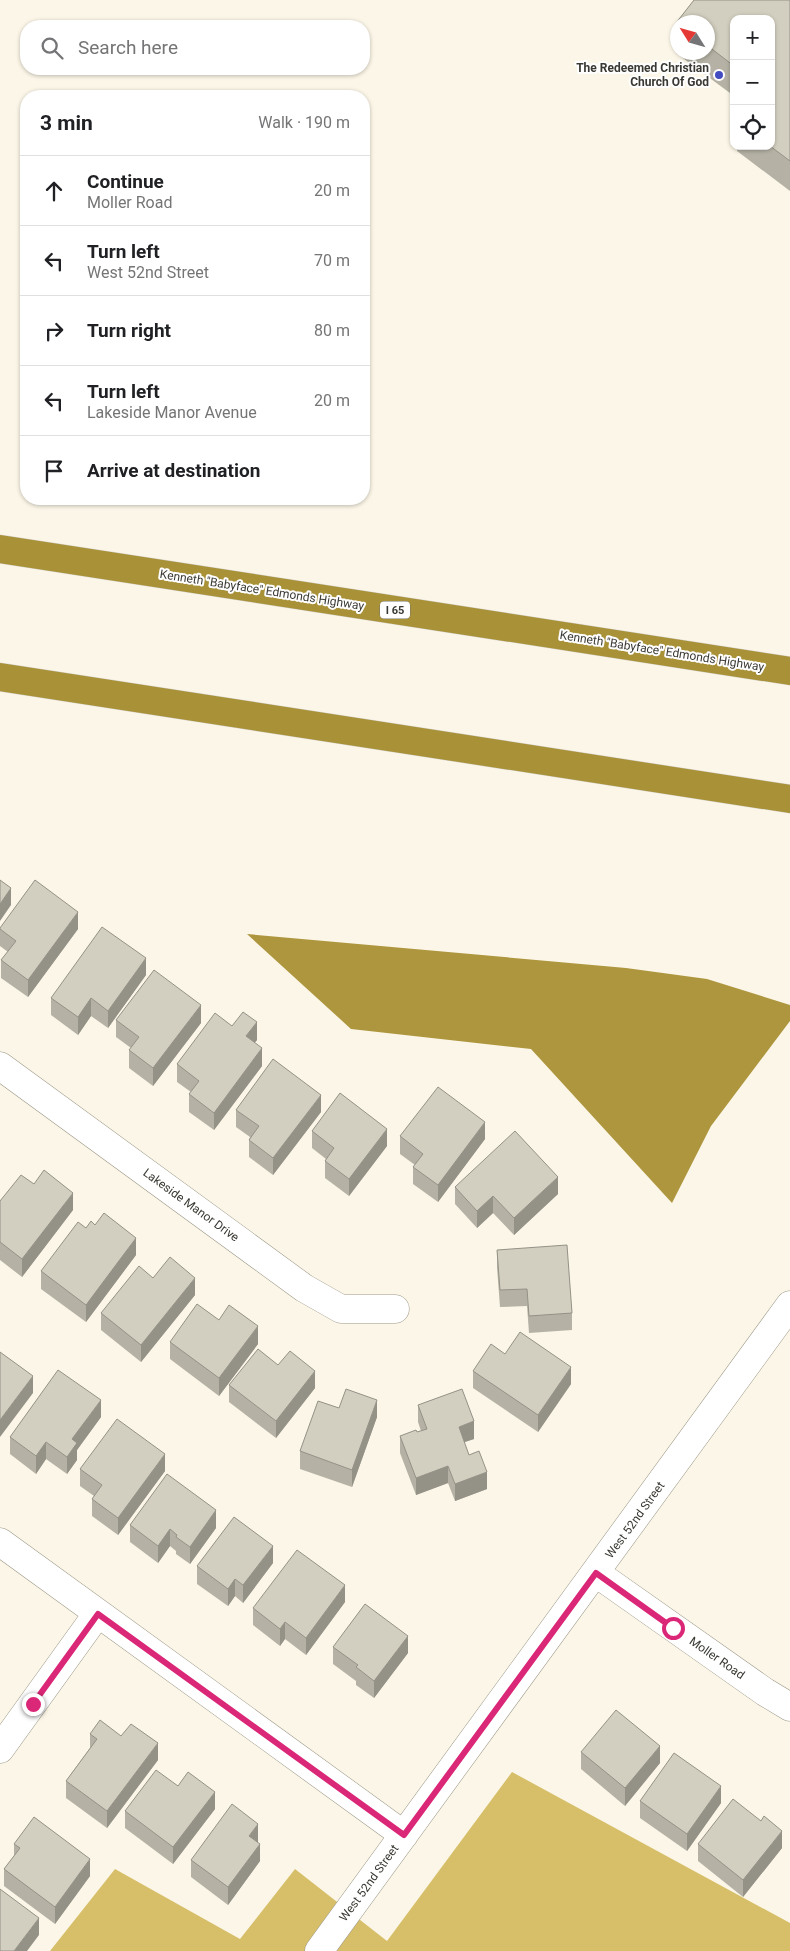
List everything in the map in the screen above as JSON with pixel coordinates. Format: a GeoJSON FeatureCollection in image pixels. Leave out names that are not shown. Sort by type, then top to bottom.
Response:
{"type":"FeatureCollection","features":[{"type":"Feature","properties":{"kind":"highway","name":"Kenneth \"Babyface\" Edmonds Highway"},"geometry":{"type":"LineString","coordinates":[[0,549],[790,671]]}},
{"type":"Feature","properties":{"kind":"highway"},"geometry":{"type":"LineString","coordinates":[[0,677],[790,799]]}},
{"type":"Feature","properties":{"kind":"street","name":"Lakeside Manor Drive"},"geometry":{"type":"LineString","coordinates":[[4,1076],[304,1288],[341,1309],[395,1309]]}},
{"type":"Feature","properties":{"kind":"street","name":"West 52nd Street"},"geometry":{"type":"LineString","coordinates":[[319,1951],[790,1305]]}},
{"type":"Feature","properties":{"kind":"street"},"geometry":{"type":"LineString","coordinates":[[0,1542],[404,1835]]}},
{"type":"Feature","properties":{"kind":"street","name":"Moller Road"},"geometry":{"type":"LineString","coordinates":[[596,1573],[790,1707]]}},
{"type":"Feature","properties":{"kind":"street"},"geometry":{"type":"LineString","coordinates":[[0,1749],[98,1614]]}},
{"type":"Feature","properties":{"kind":"shaded area"},"geometry":{"type":"Polygon","coordinates":[[[247,934],[626,968],[707,979],[790,1005],[790,1021],[711,1126],[672,1203],[531,1049],[351,1029],[247,934]]]}},
{"type":"Feature","properties":{"kind":"shaded area"},"geometry":{"type":"Polygon","coordinates":[[[512,1772],[790,1923],[790,1951],[50,1951],[115,1869],[240,1939],[295,1869],[387,1941],[512,1772]]]}},
{"type":"Feature","properties":{"kind":"building"},"geometry":{"type":"Polygon","coordinates":[[[694,0],[790,0],[790,161],[775,150],[775,15],[730,15],[730,63],[715,51],[715,15],[682,15],[694,0]]]}},
{"type":"Feature","properties":{"kind":"building"},"geometry":{"type":"Polygon","coordinates":[[[0,880],[11,888],[0,904],[0,880]]]}},
{"type":"Feature","properties":{"kind":"building"},"geometry":{"type":"Polygon","coordinates":[[[35,880],[78,912],[28,980],[1,960],[16,941],[0,928],[35,880]]]}},
{"type":"Feature","properties":{"kind":"building"},"geometry":{"type":"Polygon","coordinates":[[[102,927],[146,958],[108,1011],[91,998],[78,1017],[51,998],[102,927]]]}},
{"type":"Feature","properties":{"kind":"building"},"geometry":{"type":"Polygon","coordinates":[[[154,970],[201,1005],[153,1068],[129,1050],[139,1037],[116,1020],[154,970]]]}},
{"type":"Feature","properties":{"kind":"building"},"geometry":{"type":"Polygon","coordinates":[[[243,1012],[257,1022],[246,1036],[262,1048],[214,1113],[189,1094],[199,1081],[177,1064],[215,1013],[232,1026],[243,1012]]]}},
{"type":"Feature","properties":{"kind":"building"},"geometry":{"type":"Polygon","coordinates":[[[273,1059],[321,1095],[273,1158],[249,1140],[259,1126],[236,1110],[273,1059]]]}},
{"type":"Feature","properties":{"kind":"building"},"geometry":{"type":"Polygon","coordinates":[[[438,1087],[485,1122],[438,1185],[413,1167],[423,1154],[400,1136],[438,1087]]]}},
{"type":"Feature","properties":{"kind":"building"},"geometry":{"type":"Polygon","coordinates":[[[340,1093],[387,1129],[349,1179],[325,1161],[334,1148],[312,1131],[340,1093]]]}},
{"type":"Feature","properties":{"kind":"building"},"geometry":{"type":"Polygon","coordinates":[[[515,1131],[558,1177],[514,1218],[493,1196],[477,1211],[455,1187],[515,1131]]]}},
{"type":"Feature","properties":{"kind":"building"},"geometry":{"type":"Polygon","coordinates":[[[44,1170],[73,1193],[22,1259],[0,1242],[0,1201],[21,1175],[34,1184],[44,1170]]]}},
{"type":"Feature","properties":{"kind":"building"},"geometry":{"type":"Polygon","coordinates":[[[104,1213],[136,1238],[86,1305],[41,1271],[78,1222],[86,1228],[91,1221],[95,1225],[104,1213]]]}},
{"type":"Feature","properties":{"kind":"building"},"geometry":{"type":"Polygon","coordinates":[[[567,1245],[572,1313],[529,1316],[527,1289],[500,1290],[497,1250],[567,1245]]]}},
{"type":"Feature","properties":{"kind":"building"},"geometry":{"type":"Polygon","coordinates":[[[170,1257],[195,1278],[141,1345],[101,1313],[139,1266],[153,1278],[170,1257]]]}},
{"type":"Feature","properties":{"kind":"building"},"geometry":{"type":"Polygon","coordinates":[[[197,1304],[219,1320],[229,1305],[258,1326],[219,1378],[170,1342],[197,1304]]]}},
{"type":"Feature","properties":{"kind":"building"},"geometry":{"type":"Polygon","coordinates":[[[520,1332],[571,1367],[538,1415],[473,1371],[491,1344],[505,1354],[520,1332]]]}},
{"type":"Feature","properties":{"kind":"building"},"geometry":{"type":"Polygon","coordinates":[[[258,1349],[278,1365],[290,1351],[315,1371],[276,1421],[229,1385],[258,1349]]]}},
{"type":"Feature","properties":{"kind":"building"},"geometry":{"type":"Polygon","coordinates":[[[0,1352],[33,1376],[0,1420],[0,1352]]]}},
{"type":"Feature","properties":{"kind":"building"},"geometry":{"type":"Polygon","coordinates":[[[58,1370],[101,1400],[72,1439],[77,1443],[67,1457],[46,1442],[36,1456],[10,1437],[58,1370]]]}},
{"type":"Feature","properties":{"kind":"building"},"geometry":{"type":"Polygon","coordinates":[[[346,1389],[377,1400],[352,1470],[300,1451],[318,1401],[339,1408],[346,1389]]]}},
{"type":"Feature","properties":{"kind":"building"},"geometry":{"type":"Polygon","coordinates":[[[462,1389],[474,1421],[459,1427],[469,1455],[479,1451],[487,1472],[455,1484],[448,1466],[416,1478],[400,1436],[416,1430],[417,1432],[427,1429],[418,1405],[462,1389]]]}},
{"type":"Feature","properties":{"kind":"building"},"geometry":{"type":"Polygon","coordinates":[[[117,1419],[165,1454],[118,1518],[92,1499],[102,1485],[80,1469],[117,1419]]]}},
{"type":"Feature","properties":{"kind":"building"},"geometry":{"type":"Polygon","coordinates":[[[167,1474],[216,1510],[190,1547],[176,1537],[177,1535],[170,1529],[158,1546],[130,1525],[167,1474]]]}},
{"type":"Feature","properties":{"kind":"building"},"geometry":{"type":"Polygon","coordinates":[[[234,1517],[273,1546],[243,1585],[235,1579],[228,1589],[197,1566],[234,1517]]]}},
{"type":"Feature","properties":{"kind":"building"},"geometry":{"type":"Polygon","coordinates":[[[297,1550],[345,1585],[306,1638],[285,1622],[280,1629],[253,1608],[297,1550]]]}},
{"type":"Feature","properties":{"kind":"building"},"geometry":{"type":"Polygon","coordinates":[[[365,1604],[408,1636],[374,1681],[356,1667],[358,1665],[333,1647],[365,1604]]]}},
{"type":"Feature","properties":{"kind":"building"},"geometry":{"type":"Polygon","coordinates":[[[616,1710],[660,1746],[625,1788],[581,1752],[616,1710]]]}},
{"type":"Feature","properties":{"kind":"building"},"geometry":{"type":"Polygon","coordinates":[[[100,1720],[121,1736],[131,1724],[158,1743],[107,1811],[66,1781],[97,1739],[90,1734],[100,1720]]]}},
{"type":"Feature","properties":{"kind":"building"},"geometry":{"type":"Polygon","coordinates":[[[674,1753],[721,1786],[687,1834],[640,1801],[674,1753]]]}},
{"type":"Feature","properties":{"kind":"building"},"geometry":{"type":"Polygon","coordinates":[[[156,1770],[178,1786],[188,1772],[215,1792],[173,1847],[125,1811],[156,1770]]]}},
{"type":"Feature","properties":{"kind":"building"},"geometry":{"type":"Polygon","coordinates":[[[733,1799],[761,1821],[764,1816],[782,1831],[743,1880],[698,1844],[733,1799]]]}},
{"type":"Feature","properties":{"kind":"building"},"geometry":{"type":"Polygon","coordinates":[[[232,1804],[258,1824],[249,1836],[260,1844],[228,1887],[191,1860],[232,1804]]]}},
{"type":"Feature","properties":{"kind":"building"},"geometry":{"type":"Polygon","coordinates":[[[34,1817],[90,1859],[55,1907],[4,1869],[20,1848],[14,1844],[34,1817]]]}},
{"type":"Feature","properties":{"kind":"building"},"geometry":{"type":"Polygon","coordinates":[[[0,1889],[39,1918],[14,1951],[0,1951],[0,1889]]]}},
{"type":"Feature","properties":{"kind":"place","name":"The Redeemed Christian Church Of God"},"geometry":{"type":"Point","coordinates":[719,75]}},
{"type":"Feature","properties":{"kind":"route"},"geometry":{"type":"LineString","coordinates":[[33,1704],[98,1614],[404,1835],[596,1573],[673,1628]]}}]}
